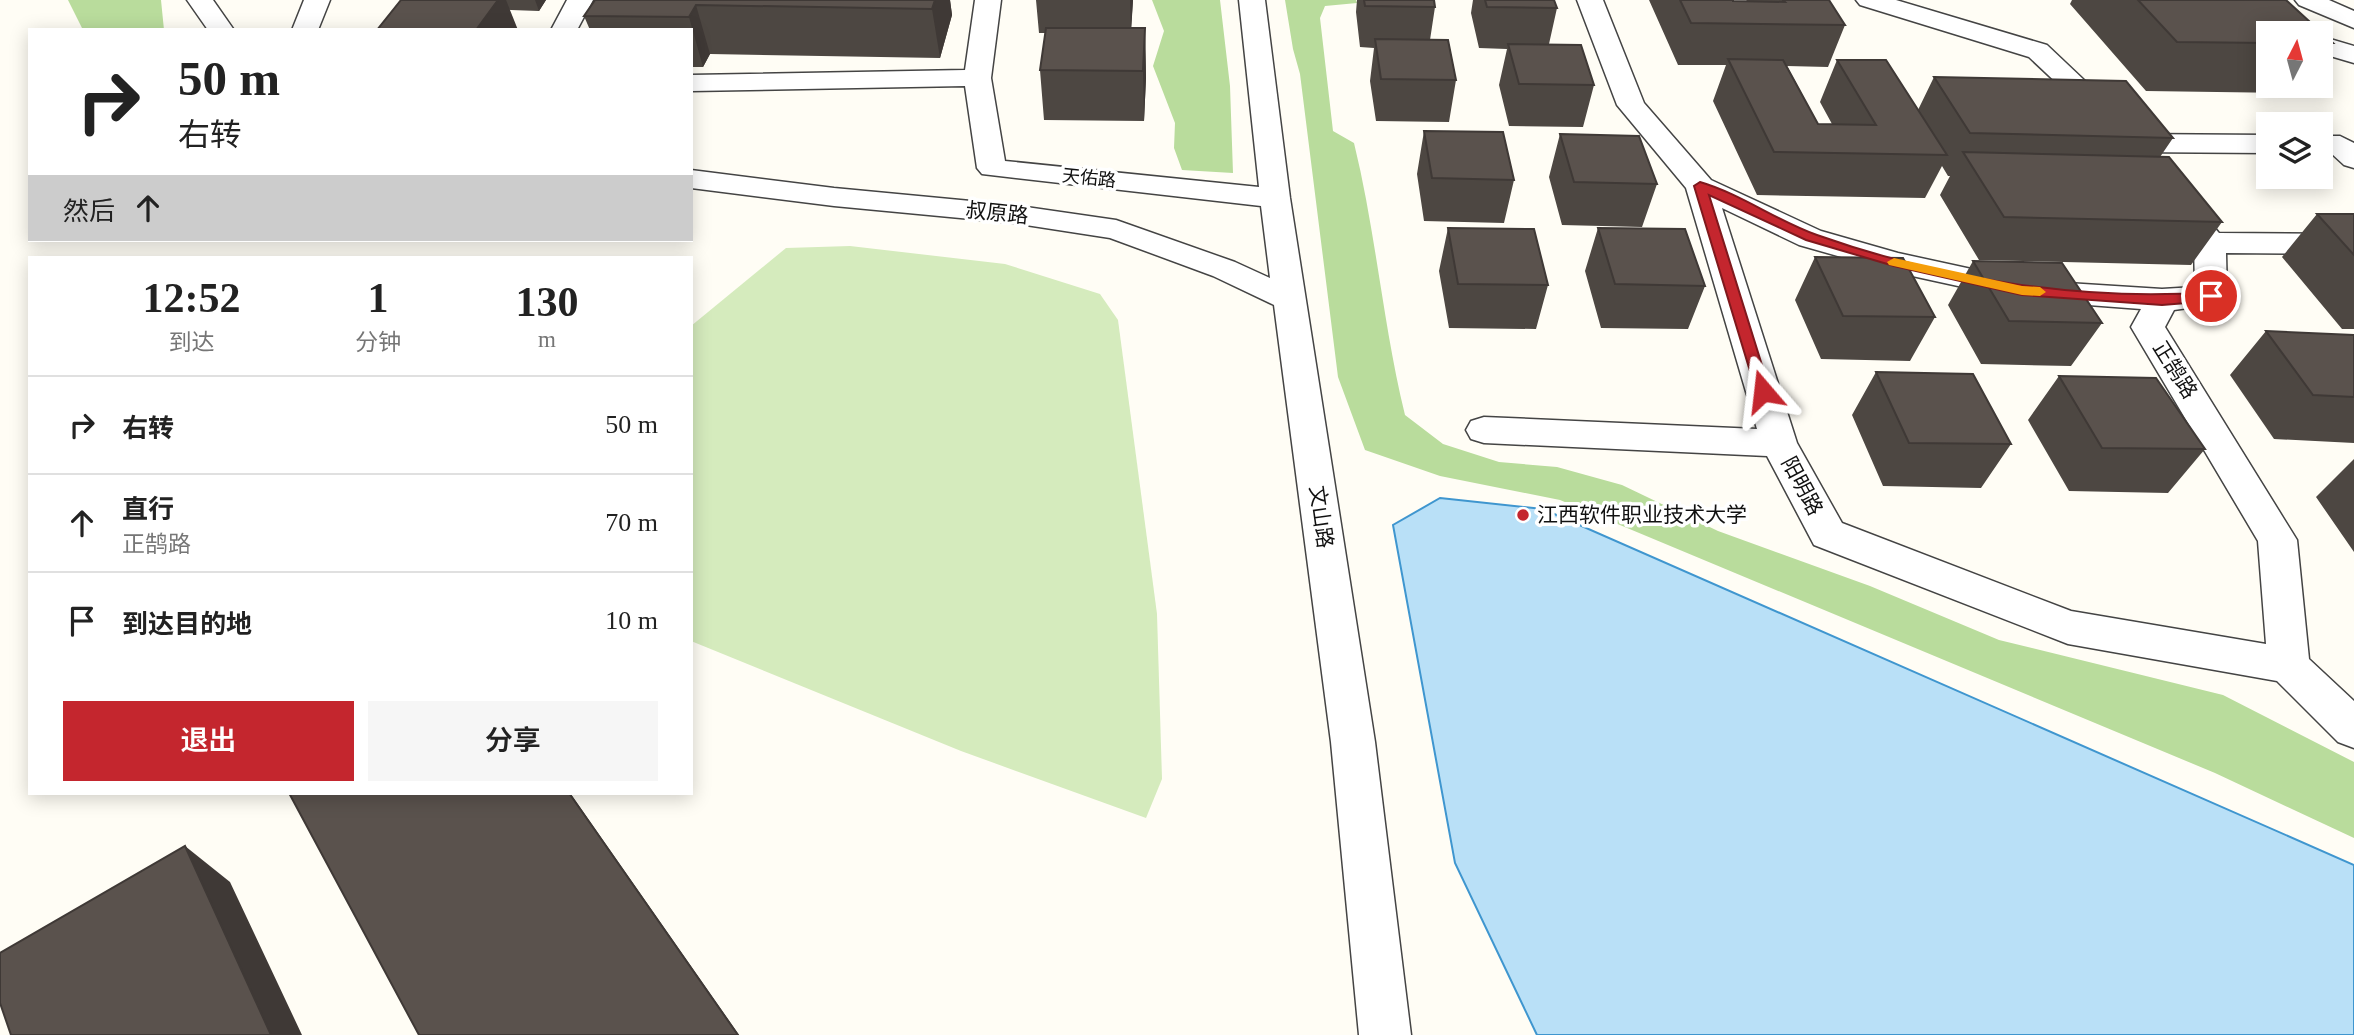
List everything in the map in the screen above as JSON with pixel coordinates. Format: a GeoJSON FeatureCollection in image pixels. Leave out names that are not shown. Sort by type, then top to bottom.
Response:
{"type":"FeatureCollection","features":[{"type":"Feature","properties":{"kind":"street"},"geometry":{"type":"LineString","coordinates":[[200,0],[220,28]]}},
{"type":"Feature","properties":{"kind":"street"},"geometry":{"type":"LineString","coordinates":[[306,28],[317,0]]}},
{"type":"Feature","properties":{"kind":"street"},"geometry":{"type":"LineString","coordinates":[[565,28],[580,0]]}},
{"type":"Feature","properties":{"kind":"street","name":"天佑路"},"geometry":{"type":"LineString","coordinates":[[988,0],[978,78],[992,168],[1275,198]]}},
{"type":"Feature","properties":{"kind":"street","name":"文山路"},"geometry":{"type":"LineString","coordinates":[[1252,0],[1275,198],[1353,741],[1385,1035]]}},
{"type":"Feature","properties":{"kind":"street","name":"阳明路"},"geometry":{"type":"LineString","coordinates":[[1590,0],[1631,105],[1700,186],[1779,443],[1828,534],[2068,627],[2289,666]]}},
{"type":"Feature","properties":{"kind":"street"},"geometry":{"type":"LineString","coordinates":[[1700,186],[1811,238],[1894,262],[2022,290],[2162,300],[2211,296],[2210,243],[2107,114],[2038,51],[1870,0]]}},
{"type":"Feature","properties":{"kind":"street"},"geometry":{"type":"LineString","coordinates":[[2308,0],[2354,20]]}},
{"type":"Feature","properties":{"kind":"street"},"geometry":{"type":"LineString","coordinates":[[2333,48],[2354,55]]}},
{"type":"Feature","properties":{"kind":"street"},"geometry":{"type":"LineString","coordinates":[[693,83],[978,78]]}},
{"type":"Feature","properties":{"kind":"street"},"geometry":{"type":"LineString","coordinates":[[2129,143],[2256,144]]}},
{"type":"Feature","properties":{"kind":"street"},"geometry":{"type":"LineString","coordinates":[[2333,145],[2340,145],[2354,159]]}},
{"type":"Feature","properties":{"kind":"street","name":"叔原路"},"geometry":{"type":"LineString","coordinates":[[693,179],[834,197],[1013,214],[1116,229],[1224,269],[1291,300]]}},
{"type":"Feature","properties":{"kind":"street"},"geometry":{"type":"LineString","coordinates":[[2210,243],[2354,244]]}},
{"type":"Feature","properties":{"kind":"street","name":"正鹄路"},"geometry":{"type":"LineString","coordinates":[[2162,300],[2148,327],[2277,540],[2289,666]]}},
{"type":"Feature","properties":{"kind":"street"},"geometry":{"type":"LineString","coordinates":[[1484,430],[1779,443]]}},
{"type":"Feature","properties":{"kind":"street"},"geometry":{"type":"LineString","coordinates":[[2289,666],[2354,729]]}},
{"type":"Feature","properties":{"kind":"green space"},"geometry":{"type":"Polygon","coordinates":[[[68,0],[161,0],[164,28],[82,28],[68,0]]]}},
{"type":"Feature","properties":{"kind":"green space"},"geometry":{"type":"Polygon","coordinates":[[[1152,0],[1220,0],[1230,86],[1233,173],[1182,170],[1174,148],[1175,123],[1153,66],[1164,31],[1152,0]]]}},
{"type":"Feature","properties":{"kind":"green space"},"geometry":{"type":"Polygon","coordinates":[[[1285,0],[1356,0],[1357,3],[1325,6],[1320,18],[1333,131],[1354,143],[1405,415],[1443,444],[1499,462],[1557,467],[1622,485],[1718,531],[1870,586],[1999,640],[2223,695],[2354,762],[2354,838],[2215,773],[1560,500],[1440,476],[1365,450],[1338,377],[1300,74],[1285,0]]]}},
{"type":"Feature","properties":{"kind":"green space"},"geometry":{"type":"Polygon","coordinates":[[[850,246],[1005,264],[1100,294],[1118,320],[1157,614],[1162,779],[1146,818],[961,751],[693,642],[693,324],[786,248],[850,246]]]}},
{"type":"Feature","properties":{"kind":"water"},"geometry":{"type":"Polygon","coordinates":[[[1440,498],[1543,509],[2354,865],[2354,1035],[1537,1035],[1455,863],[1393,525],[1440,498]]]}},
{"type":"Feature","properties":{"kind":"building"},"geometry":{"type":"Polygon","coordinates":[[[401,0],[498,0],[477,28],[379,28],[401,0]]]}},
{"type":"Feature","properties":{"kind":"building"},"geometry":{"type":"Polygon","coordinates":[[[595,0],[935,0],[932,9],[696,5],[689,17],[584,16],[595,0]]]}},
{"type":"Feature","properties":{"kind":"building"},"geometry":{"type":"Polygon","coordinates":[[[1364,0],[1434,0],[1435,7],[1365,6],[1364,0]]]}},
{"type":"Feature","properties":{"kind":"building"},"geometry":{"type":"Polygon","coordinates":[[[1485,0],[1554,0],[1557,8],[1487,7],[1485,0]]]}},
{"type":"Feature","properties":{"kind":"building"},"geometry":{"type":"Polygon","coordinates":[[[1680,0],[1829,0],[1845,25],[1691,23],[1680,0]]]}},
{"type":"Feature","properties":{"kind":"building"},"geometry":{"type":"Polygon","coordinates":[[[2138,0],[2286,0],[2309,21],[2256,21],[2256,43],[2177,42],[2138,0]]]}},
{"type":"Feature","properties":{"kind":"building"},"geometry":{"type":"Polygon","coordinates":[[[1046,28],[1145,28],[1143,71],[1040,70],[1046,28]]]}},
{"type":"Feature","properties":{"kind":"building"},"geometry":{"type":"Polygon","coordinates":[[[1375,39],[1448,40],[1456,80],[1381,79],[1375,39]]]}},
{"type":"Feature","properties":{"kind":"building"},"geometry":{"type":"Polygon","coordinates":[[[1508,44],[1581,45],[1594,85],[1519,84],[1508,44]]]}},
{"type":"Feature","properties":{"kind":"building"},"geometry":{"type":"Polygon","coordinates":[[[1728,59],[1783,60],[1818,124],[1876,125],[1837,60],[1886,60],[1947,155],[1774,152],[1728,59]]]}},
{"type":"Feature","properties":{"kind":"building"},"geometry":{"type":"Polygon","coordinates":[[[1934,77],[2126,81],[2173,138],[1970,133],[1934,77]]]}},
{"type":"Feature","properties":{"kind":"building"},"geometry":{"type":"Polygon","coordinates":[[[1424,131],[1503,132],[1514,180],[1432,178],[1424,131]]]}},
{"type":"Feature","properties":{"kind":"building"},"geometry":{"type":"Polygon","coordinates":[[[1560,134],[1639,136],[1657,184],[1574,182],[1560,134]]]}},
{"type":"Feature","properties":{"kind":"building"},"geometry":{"type":"Polygon","coordinates":[[[1963,152],[2169,157],[2222,222],[2004,217],[1963,152]]]}},
{"type":"Feature","properties":{"kind":"building"},"geometry":{"type":"Polygon","coordinates":[[[2317,214],[2354,214],[2354,255],[2317,214]]]}},
{"type":"Feature","properties":{"kind":"building"},"geometry":{"type":"Polygon","coordinates":[[[1448,228],[1534,229],[1548,285],[1458,284],[1448,228]]]}},
{"type":"Feature","properties":{"kind":"building"},"geometry":{"type":"Polygon","coordinates":[[[1598,228],[1685,229],[1705,286],[1615,284],[1598,228]]]}},
{"type":"Feature","properties":{"kind":"building"},"geometry":{"type":"Polygon","coordinates":[[[1815,257],[1903,258],[1935,317],[1843,316],[1815,257]]]}},
{"type":"Feature","properties":{"kind":"building"},"geometry":{"type":"Polygon","coordinates":[[[1973,261],[2062,263],[2102,323],[2009,321],[1973,261]]]}},
{"type":"Feature","properties":{"kind":"building"},"geometry":{"type":"Polygon","coordinates":[[[2266,331],[2354,335],[2354,397],[2313,395],[2266,331]]]}},
{"type":"Feature","properties":{"kind":"building"},"geometry":{"type":"Polygon","coordinates":[[[1876,372],[1973,374],[2011,444],[1909,443],[1876,372]]]}},
{"type":"Feature","properties":{"kind":"building"},"geometry":{"type":"Polygon","coordinates":[[[2059,376],[2156,378],[2205,449],[2102,448],[2059,376]]]}},
{"type":"Feature","properties":{"kind":"building"},"geometry":{"type":"Polygon","coordinates":[[[290,795],[570,795],[738,1035],[419,1035],[290,795]]]}},
{"type":"Feature","properties":{"kind":"building"},"geometry":{"type":"Polygon","coordinates":[[[185,846],[271,1035],[11,1035],[0,1003],[0,953],[185,846]]]}},
{"type":"Feature","properties":{"kind":"slow traffic"},"geometry":{"type":"LineString","coordinates":[[1894,262],[2040,292]]}},
{"type":"Feature","properties":{"kind":"place","name":"江西软件职业技术大学"},"geometry":{"type":"Point","coordinates":[1523,515]}},
{"type":"Feature","properties":{"kind":"route"},"geometry":{"type":"LineString","coordinates":[[1763,391],[1700,186],[1811,238],[1894,262],[2022,290],[2162,300],[2211,296]]}}]}
